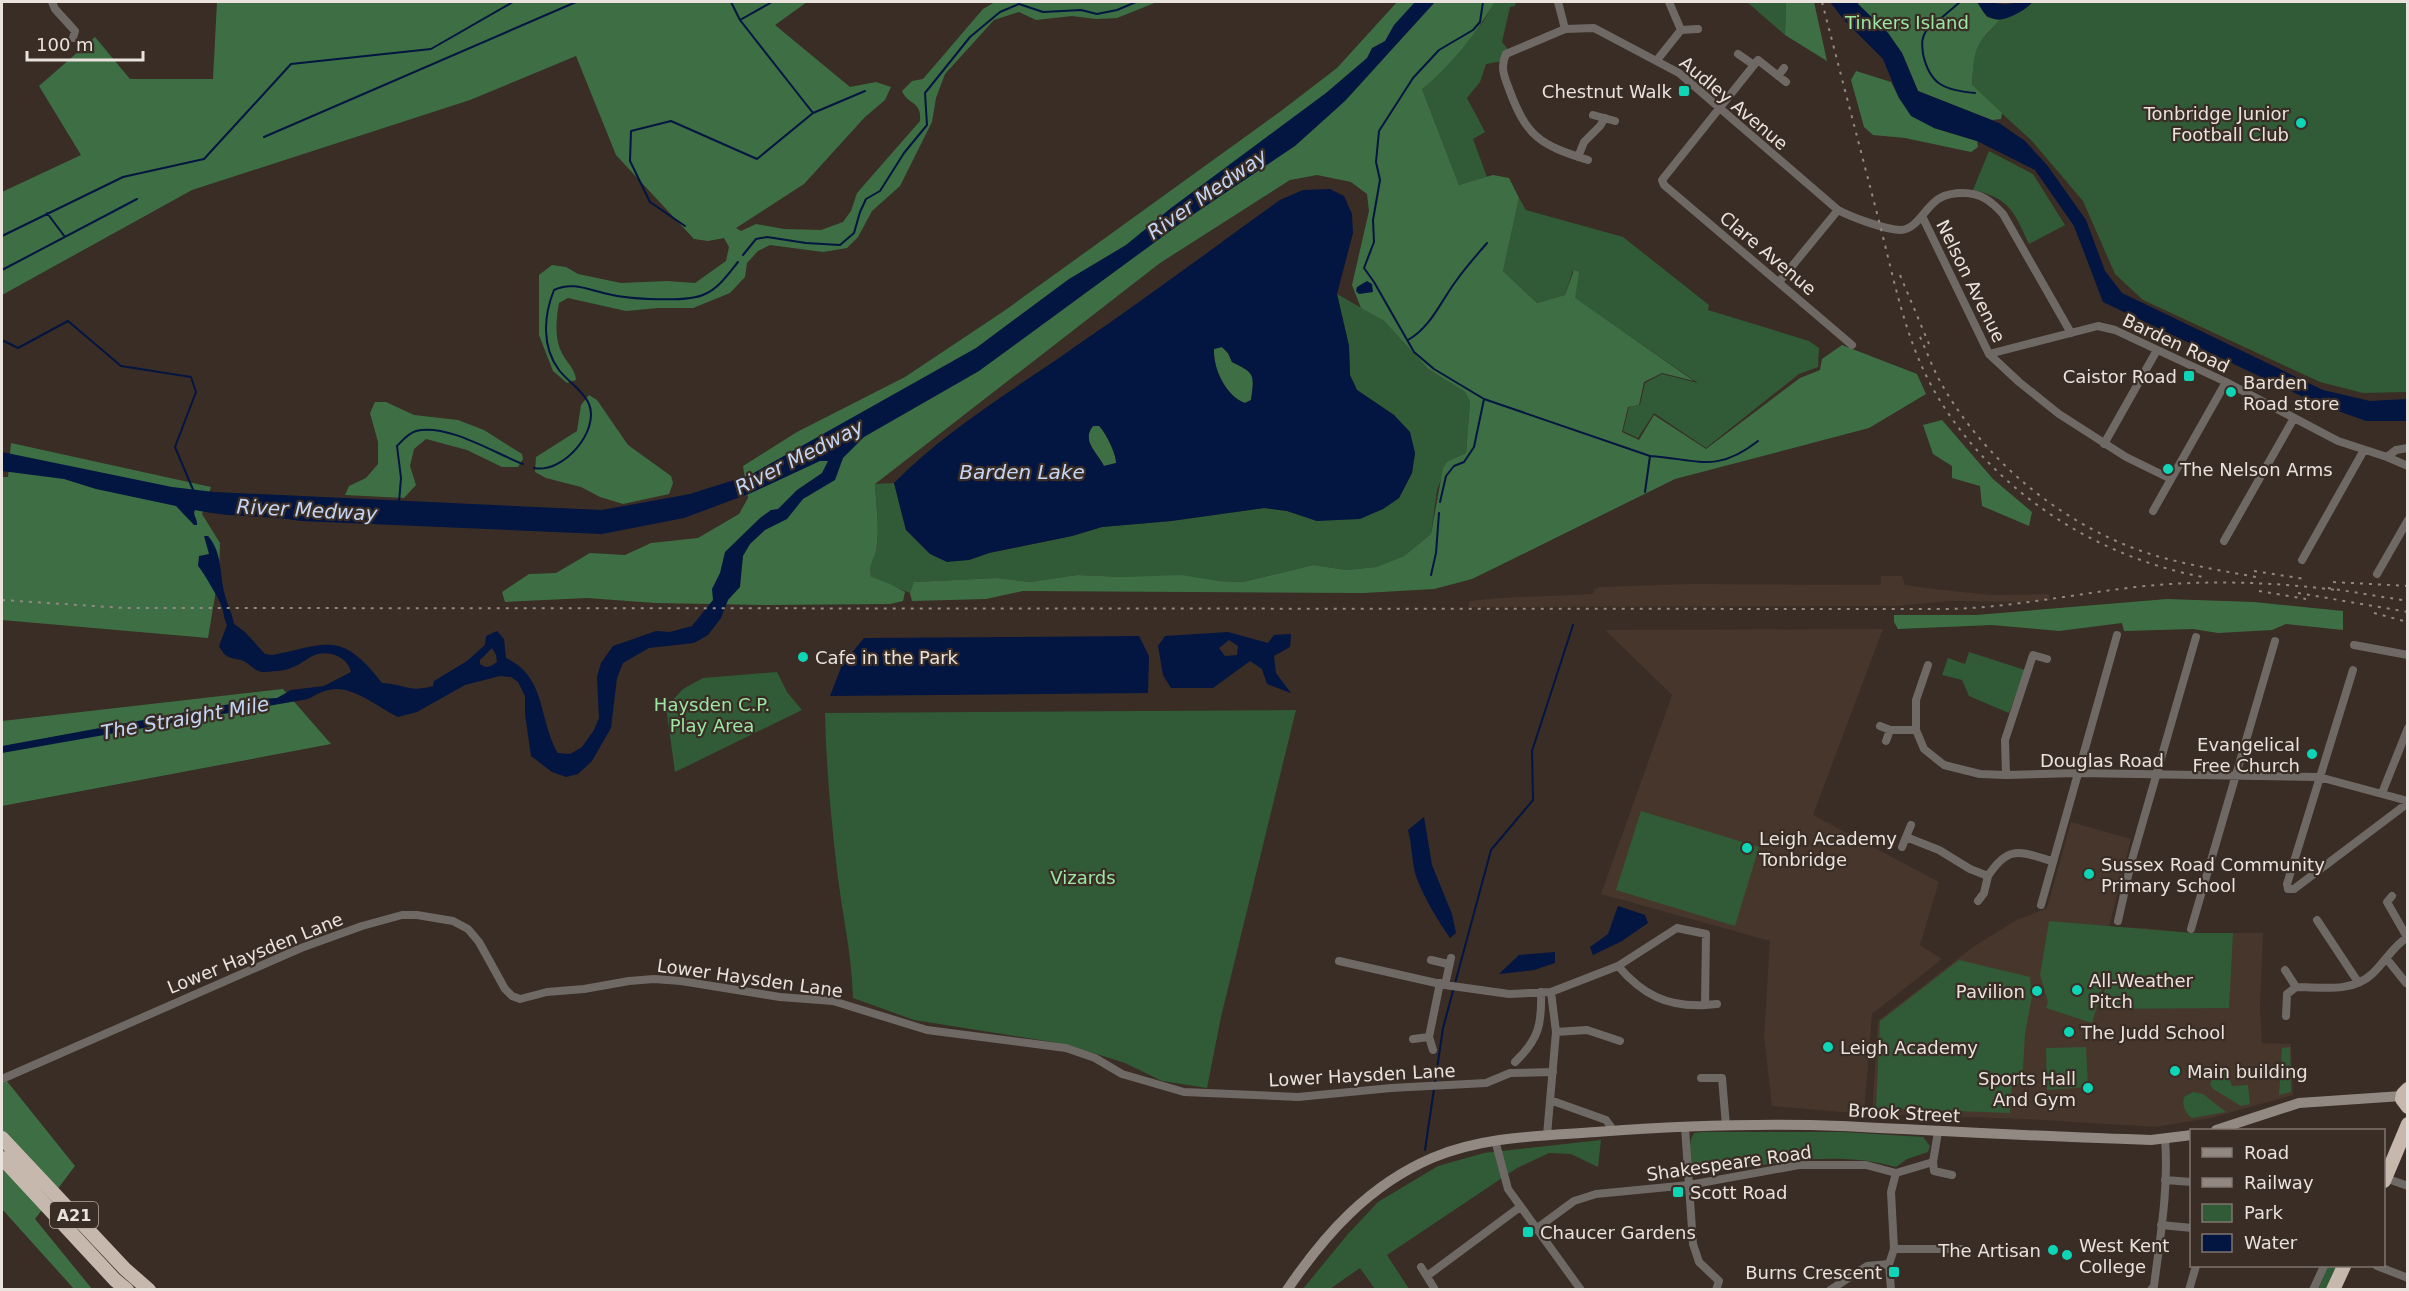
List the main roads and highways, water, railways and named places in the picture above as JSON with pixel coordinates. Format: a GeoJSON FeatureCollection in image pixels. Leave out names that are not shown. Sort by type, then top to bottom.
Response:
{"type":"FeatureCollection","features":[{"type":"Feature","properties":{"kind":"highway"},"geometry":{"type":"LineString","coordinates":[[2385,1178],[2408,1124]]}},
{"type":"Feature","properties":{"kind":"highway","name":"A21"},"geometry":{"type":"LineString","coordinates":[[2,1138],[125,1269],[149,1290]]}},
{"type":"Feature","properties":{"kind":"highway","name":"A21"},"geometry":{"type":"LineString","coordinates":[[2,1158],[115,1280],[127,1290]]}},
{"type":"Feature","properties":{"kind":"highway"},"geometry":{"type":"LineString","coordinates":[[2333,1290],[2344,1267]]}},
{"type":"Feature","properties":{"kind":"water"},"geometry":{"type":"Polygon","coordinates":[[[1415,2],[1435,2],[1345,101],[1295,146],[1188,218],[979,371],[864,437],[843,458],[835,480],[803,499],[787,519],[765,530],[750,544],[743,556],[740,587],[728,600],[721,618],[708,635],[694,643],[649,648],[623,663],[617,678],[611,728],[592,761],[578,774],[566,777],[552,772],[531,756],[525,696],[518,682],[511,677],[500,676],[465,685],[417,712],[398,717],[365,698],[338,689],[324,691],[308,699],[2,753],[2,746],[257,699],[277,698],[291,690],[324,686],[351,672],[343,659],[323,653],[287,669],[266,672],[259,671],[244,661],[226,655],[219,646],[227,625],[222,607],[198,566],[199,556],[209,554],[204,536],[208,536],[218,554],[224,592],[234,624],[245,632],[265,654],[272,655],[307,647],[333,645],[344,648],[355,655],[382,683],[418,689],[433,686],[434,681],[467,661],[485,645],[486,636],[497,631],[504,639],[506,658],[529,676],[535,687],[558,753],[570,754],[582,747],[599,718],[597,677],[601,663],[613,646],[656,631],[670,632],[692,626],[713,600],[712,589],[720,573],[725,552],[760,518],[771,510],[778,509],[797,490],[822,473],[828,461],[820,461],[751,493],[684,518],[602,534],[301,521],[195,510],[197,525],[194,525],[176,506],[96,489],[64,479],[2,471],[2,452],[172,487],[214,492],[602,510],[690,494],[750,475],[976,348],[1069,279],[1126,245],[1171,208],[1326,93],[1367,58],[1372,48],[1385,41],[1394,25],[1415,2]],[[492,648],[480,660],[480,664],[487,667],[492,665],[497,662],[492,648]]]}},
{"type":"Feature","properties":{"kind":"water"},"geometry":{"type":"Polygon","coordinates":[[[1830,2],[1857,2],[1888,33],[1902,53],[1918,91],[1999,123],[2025,141],[2047,165],[2086,220],[2105,271],[2122,293],[2323,390],[2370,401],[2407,399],[2407,421],[2366,421],[2316,403],[2103,302],[2074,226],[2035,170],[1977,141],[1934,128],[1911,116],[1899,98],[1883,59],[1844,20],[1830,2]]]}},
{"type":"Feature","properties":{"kind":"water"},"geometry":{"type":"Polygon","coordinates":[[[1977,2],[2005,4],[2033,2],[2019,13],[2006,18],[1994,19],[1984,13],[1977,2]]]}},
{"type":"Feature","properties":{"kind":"water","name":"Barden Lake"},"geometry":{"type":"Polygon","coordinates":[[[1330,189],[1344,196],[1352,214],[1353,233],[1337,294],[1349,346],[1350,375],[1357,390],[1394,415],[1410,432],[1415,453],[1412,473],[1399,498],[1383,509],[1360,519],[1317,521],[1287,511],[1264,508],[1171,521],[1102,527],[1072,536],[989,553],[969,560],[947,562],[930,554],[906,530],[894,483],[936,445],[982,410],[1280,200],[1303,190],[1330,189]],[[1222,347],[1214,349],[1218,373],[1232,394],[1245,403],[1251,400],[1253,379],[1249,372],[1232,362],[1222,347]],[[1093,426],[1089,442],[1094,451],[1104,466],[1116,463],[1113,449],[1104,433],[1099,426],[1093,426]]]}},
{"type":"Feature","properties":{"kind":"water"},"geometry":{"type":"Polygon","coordinates":[[[1367,281],[1372,284],[1373,292],[1359,294],[1356,291],[1357,287],[1367,281]]]}},
{"type":"Feature","properties":{"kind":"water"},"geometry":{"type":"Polygon","coordinates":[[[1228,632],[1268,643],[1274,635],[1291,634],[1290,647],[1274,656],[1276,673],[1291,693],[1267,684],[1262,669],[1250,661],[1213,688],[1171,688],[1163,675],[1158,646],[1165,636],[1228,632]],[[1229,640],[1219,648],[1225,656],[1237,655],[1238,646],[1229,640]]]}},
{"type":"Feature","properties":{"kind":"water"},"geometry":{"type":"Polygon","coordinates":[[[1139,636],[1149,656],[1148,693],[830,696],[842,665],[864,638],[1139,636]]]}},
{"type":"Feature","properties":{"kind":"water"},"geometry":{"type":"Polygon","coordinates":[[[1424,817],[1432,865],[1452,914],[1456,933],[1450,938],[1427,900],[1415,871],[1408,830],[1424,817]]]}},
{"type":"Feature","properties":{"kind":"water"},"geometry":{"type":"Polygon","coordinates":[[[1618,906],[1645,915],[1648,923],[1622,941],[1593,955],[1590,947],[1608,934],[1618,906]]]}},
{"type":"Feature","properties":{"kind":"water"},"geometry":{"type":"Polygon","coordinates":[[[1555,952],[1555,963],[1534,970],[1499,974],[1519,955],[1555,952]]]}},
{"type":"Feature","properties":{"kind":"waterway"},"geometry":{"type":"LineString","coordinates":[[2,236],[123,177],[204,159],[291,64],[431,49],[513,2]]}},
{"type":"Feature","properties":{"kind":"waterway"},"geometry":{"type":"LineString","coordinates":[[264,137],[576,2]]}},
{"type":"Feature","properties":{"kind":"waterway"},"geometry":{"type":"LineString","coordinates":[[731,2],[740,20]]}},
{"type":"Feature","properties":{"kind":"waterway"},"geometry":{"type":"LineString","coordinates":[[685,226],[650,202],[630,161],[631,131],[671,121],[757,159],[813,113],[740,20],[772,2]]}},
{"type":"Feature","properties":{"kind":"waterway"},"geometry":{"type":"LineString","coordinates":[[743,255],[756,239],[767,237],[840,245],[854,233],[866,199],[880,191],[904,153],[927,125],[925,93],[970,37],[1000,12],[1019,4],[1043,12],[1081,10],[1097,14],[1117,10],[1136,2]]}},
{"type":"Feature","properties":{"kind":"waterway"},"geometry":{"type":"LineString","coordinates":[[1483,2],[1480,22],[1473,30],[1439,50],[1413,78],[1379,131],[1376,162],[1380,180],[1373,220],[1374,242],[1364,268],[1414,352],[1434,369],[1484,399],[1650,456],[1645,492]]}},
{"type":"Feature","properties":{"kind":"waterway"},"geometry":{"type":"LineString","coordinates":[[1960,2],[1926,31],[1922,42],[1923,54],[1930,73],[1940,84],[1947,88],[1975,93]]}},
{"type":"Feature","properties":{"kind":"waterway"},"geometry":{"type":"LineString","coordinates":[[813,113],[865,91]]}},
{"type":"Feature","properties":{"kind":"waterway"},"geometry":{"type":"LineString","coordinates":[[2,270],[137,199]]}},
{"type":"Feature","properties":{"kind":"waterway"},"geometry":{"type":"LineString","coordinates":[[47,213],[65,237]]}},
{"type":"Feature","properties":{"kind":"waterway"},"geometry":{"type":"LineString","coordinates":[[1408,340],[1429,321],[1459,276],[1487,243]]}},
{"type":"Feature","properties":{"kind":"waterway"},"geometry":{"type":"LineString","coordinates":[[534,468],[545,468],[567,458],[584,438],[591,415],[586,399],[559,370],[549,351],[546,320],[554,290],[574,286],[617,296],[643,299],[697,297],[715,288],[738,262]]}},
{"type":"Feature","properties":{"kind":"waterway"},"geometry":{"type":"LineString","coordinates":[[2,340],[18,348],[68,321],[121,366],[191,377],[196,392],[175,447],[194,492]]}},
{"type":"Feature","properties":{"kind":"waterway"},"geometry":{"type":"LineString","coordinates":[[1440,502],[1446,476],[1454,466],[1464,462],[1474,447],[1484,399]]}},
{"type":"Feature","properties":{"kind":"waterway"},"geometry":{"type":"LineString","coordinates":[[399,502],[401,478],[397,446],[408,435],[416,431],[442,431],[456,435],[523,464]]}},
{"type":"Feature","properties":{"kind":"waterway"},"geometry":{"type":"LineString","coordinates":[[1650,456],[1706,462],[1718,461],[1730,458],[1758,441]]}},
{"type":"Feature","properties":{"kind":"waterway"},"geometry":{"type":"LineString","coordinates":[[1431,575],[1436,553],[1439,513]]}},
{"type":"Feature","properties":{"kind":"waterway"},"geometry":{"type":"LineString","coordinates":[[1425,1150],[1443,1028],[1491,850],[1533,800],[1532,751],[1573,625]]}},
{"type":"Feature","properties":{"kind":"railway"},"geometry":{"type":"LineString","coordinates":[[1822,2],[1906,325],[1931,385],[1954,421],[1981,455],[2012,485],[2046,511],[2082,534],[2161,567],[2203,577]]}},
{"type":"Feature","properties":{"kind":"railway"},"geometry":{"type":"LineString","coordinates":[[1900,275],[1929,344]]}},
{"type":"Feature","properties":{"kind":"railway"},"geometry":{"type":"LineString","coordinates":[[1920,337],[1941,383],[1960,413],[1982,441],[2034,491],[2063,512],[2094,530],[2160,557],[2262,578]]}},
{"type":"Feature","properties":{"kind":"railway"},"geometry":{"type":"LineString","coordinates":[[2254,571],[2305,579]]}},
{"type":"Feature","properties":{"kind":"railway"},"geometry":{"type":"LineString","coordinates":[[2333,582],[2408,586]]}},
{"type":"Feature","properties":{"kind":"railway"},"geometry":{"type":"LineString","coordinates":[[2,600],[124,608],[1950,609],[1999,606],[2169,584],[2240,583],[2336,590]]}},
{"type":"Feature","properties":{"kind":"railway"},"geometry":{"type":"LineString","coordinates":[[2328,588],[2408,601]]}},
{"type":"Feature","properties":{"kind":"railway"},"geometry":{"type":"LineString","coordinates":[[2259,591],[2306,599]]}},
{"type":"Feature","properties":{"kind":"railway"},"geometry":{"type":"LineString","coordinates":[[2298,593],[2408,612]]}},
{"type":"Feature","properties":{"kind":"railway"},"geometry":{"type":"LineString","coordinates":[[2374,613],[2408,622]]}},
{"type":"Feature","properties":{"kind":"place","name":"Chestnut Walk"},"geometry":{"type":"Point","coordinates":[1684,91]}},
{"type":"Feature","properties":{"kind":"place","name":"Tonbridge Junior Football Club"},"geometry":{"type":"Point","coordinates":[2301,123]}},
{"type":"Feature","properties":{"kind":"place","name":"Caistor Road"},"geometry":{"type":"Point","coordinates":[2189,376]}},
{"type":"Feature","properties":{"kind":"place","name":"Barden Road store"},"geometry":{"type":"Point","coordinates":[2231,392]}},
{"type":"Feature","properties":{"kind":"place","name":"The Nelson Arms"},"geometry":{"type":"Point","coordinates":[2168,469]}},
{"type":"Feature","properties":{"kind":"place","name":"Cafe in the Park"},"geometry":{"type":"Point","coordinates":[803,657]}},
{"type":"Feature","properties":{"kind":"place","name":"Evangelical Free Church"},"geometry":{"type":"Point","coordinates":[2312,754]}},
{"type":"Feature","properties":{"kind":"place","name":"Leigh Academy Tonbridge"},"geometry":{"type":"Point","coordinates":[1747,848]}},
{"type":"Feature","properties":{"kind":"place","name":"Sussex Road Community Primary School"},"geometry":{"type":"Point","coordinates":[2089,874]}},
{"type":"Feature","properties":{"kind":"place","name":"All-Weather Pitch"},"geometry":{"type":"Point","coordinates":[2077,990]}},
{"type":"Feature","properties":{"kind":"place","name":"Pavilion"},"geometry":{"type":"Point","coordinates":[2037,991]}},
{"type":"Feature","properties":{"kind":"place","name":"The Judd School"},"geometry":{"type":"Point","coordinates":[2069,1032]}},
{"type":"Feature","properties":{"kind":"place","name":"Leigh Academy"},"geometry":{"type":"Point","coordinates":[1828,1047]}},
{"type":"Feature","properties":{"kind":"place","name":"Main building"},"geometry":{"type":"Point","coordinates":[2175,1071]}},
{"type":"Feature","properties":{"kind":"place","name":"Sports Hall And Gym"},"geometry":{"type":"Point","coordinates":[2088,1088]}},
{"type":"Feature","properties":{"kind":"place","name":"Scott Road"},"geometry":{"type":"Point","coordinates":[1678,1192]}},
{"type":"Feature","properties":{"kind":"place","name":"Chaucer Gardens"},"geometry":{"type":"Point","coordinates":[1528,1232]}},
{"type":"Feature","properties":{"kind":"place","name":"The Artisan"},"geometry":{"type":"Point","coordinates":[2053,1250]}},
{"type":"Feature","properties":{"kind":"place","name":"West Kent College"},"geometry":{"type":"Point","coordinates":[2067,1255]}},
{"type":"Feature","properties":{"kind":"place","name":"Burns Crescent"},"geometry":{"type":"Point","coordinates":[1894,1272]}},
{"type":"Feature","properties":{"kind":"park label","name":"Tinkers Island"},"geometry":{"type":"Point","coordinates":[1907,22]}},
{"type":"Feature","properties":{"kind":"park label","name":"Haysden C.P. Play Area"},"geometry":{"type":"Point","coordinates":[712,714]}},
{"type":"Feature","properties":{"kind":"park label","name":"Vizards"},"geometry":{"type":"Point","coordinates":[1083,877]}},
{"type":"Feature","properties":{"kind":"water label","name":"River Medway"},"geometry":{"type":"Point","coordinates":[1207,194]}},
{"type":"Feature","properties":{"kind":"water label","name":"River Medway"},"geometry":{"type":"Point","coordinates":[799,457]}},
{"type":"Feature","properties":{"kind":"water label","name":"River Medway"},"geometry":{"type":"Point","coordinates":[307,510]}},
{"type":"Feature","properties":{"kind":"water label","name":"The Straight Mile"},"geometry":{"type":"Point","coordinates":[185,718]}}]}
